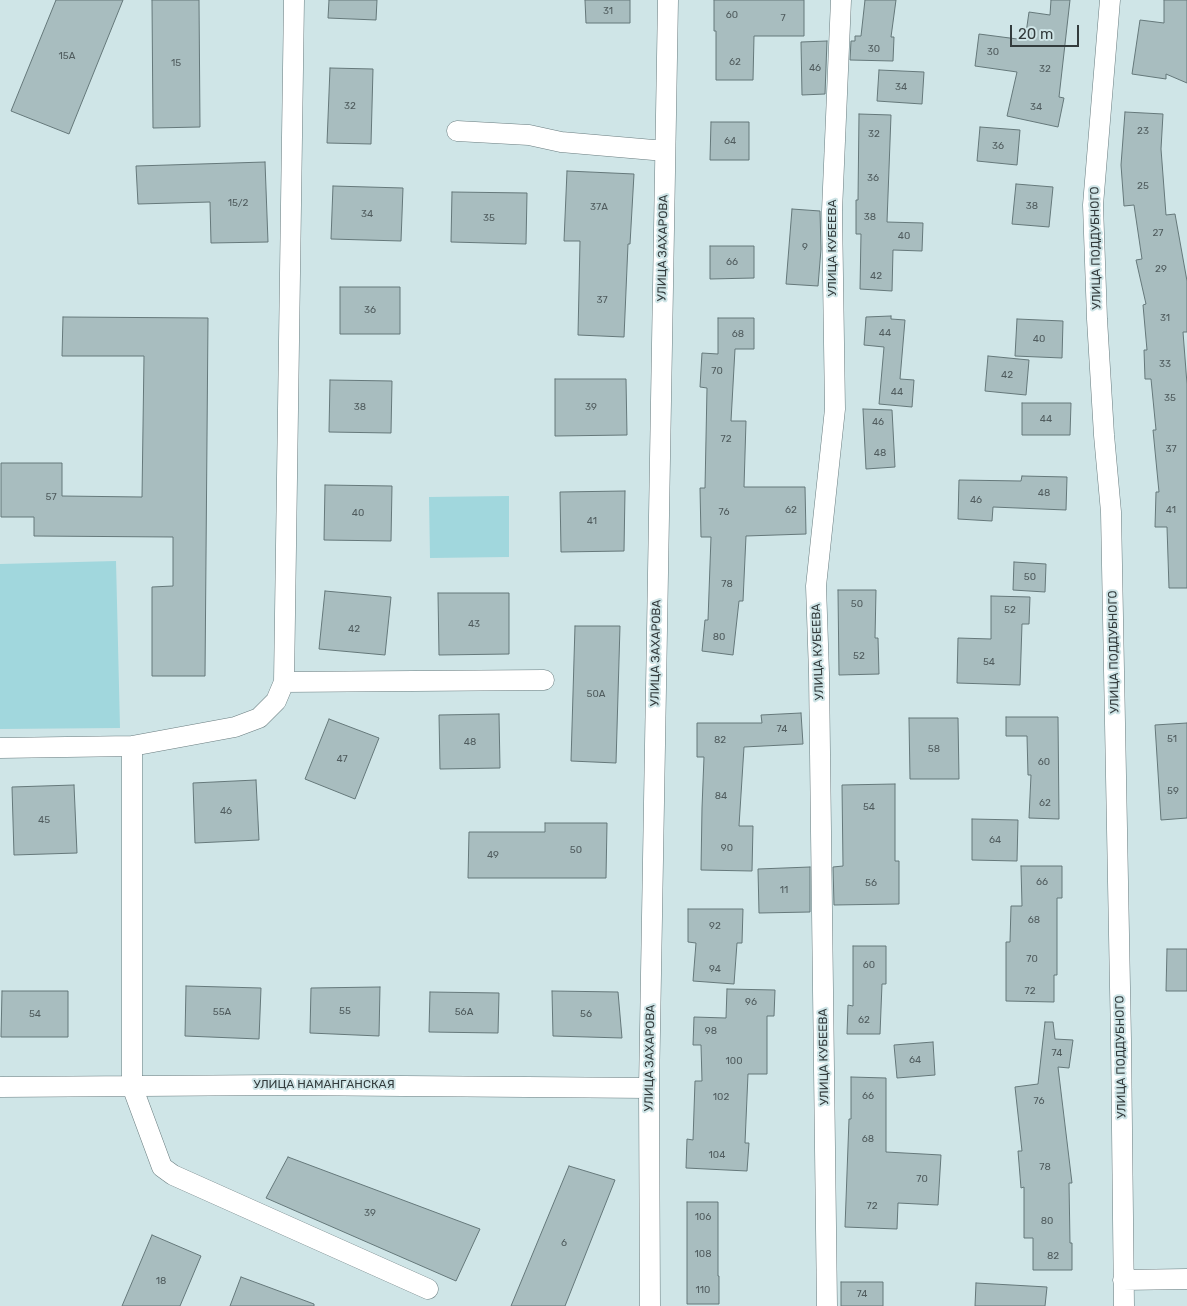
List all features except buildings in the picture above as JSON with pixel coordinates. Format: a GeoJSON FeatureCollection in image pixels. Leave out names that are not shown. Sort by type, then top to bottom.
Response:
{"type":"FeatureCollection","features":[{"type":"Feature","properties":{"kind":"street"},"geometry":{"type":"LineString","coordinates":[[0,748],[132,746],[235,727],[259,718],[276,701],[284,682],[294,0]]}},
{"type":"Feature","properties":{"kind":"street","name":"УЛИЦА ЗАХАРОВА"},"geometry":{"type":"LineString","coordinates":[[650,1306],[649,1088],[668,0]]}},
{"type":"Feature","properties":{"kind":"street","name":"УЛИЦА КУБЕЕВА"},"geometry":{"type":"LineString","coordinates":[[827,1306],[819,673],[816,586],[835,409],[832,211],[841,0]]}},
{"type":"Feature","properties":{"kind":"street","name":"УЛИЦА ПОДДУБНОГО"},"geometry":{"type":"LineString","coordinates":[[1110,0],[1093,205],[1097,319],[1111,512],[1124,1306]]}},
{"type":"Feature","properties":{"kind":"street"},"geometry":{"type":"LineString","coordinates":[[457,131],[529,135],[561,142],[665,151]]}},
{"type":"Feature","properties":{"kind":"street"},"geometry":{"type":"LineString","coordinates":[[284,682],[544,680]]}},
{"type":"Feature","properties":{"kind":"street"},"geometry":{"type":"LineString","coordinates":[[132,746],[132,1086],[162,1167],[173,1175],[428,1289]]}},
{"type":"Feature","properties":{"kind":"street","name":"УЛИЦА НАМАНГАНСКАЯ"},"geometry":{"type":"LineString","coordinates":[[0,1087],[281,1085],[649,1088]]}},
{"type":"Feature","properties":{"kind":"street"},"geometry":{"type":"LineString","coordinates":[[1123,1280],[1187,1279]]}},
{"type":"Feature","properties":{"kind":"shaded area"},"geometry":{"type":"Polygon","coordinates":[[[509,496],[509,557],[430,558],[429,497],[509,496]]]}},
{"type":"Feature","properties":{"kind":"shaded area"},"geometry":{"type":"Polygon","coordinates":[[[116,561],[120,728],[0,729],[0,564],[116,561]]]}}]}
